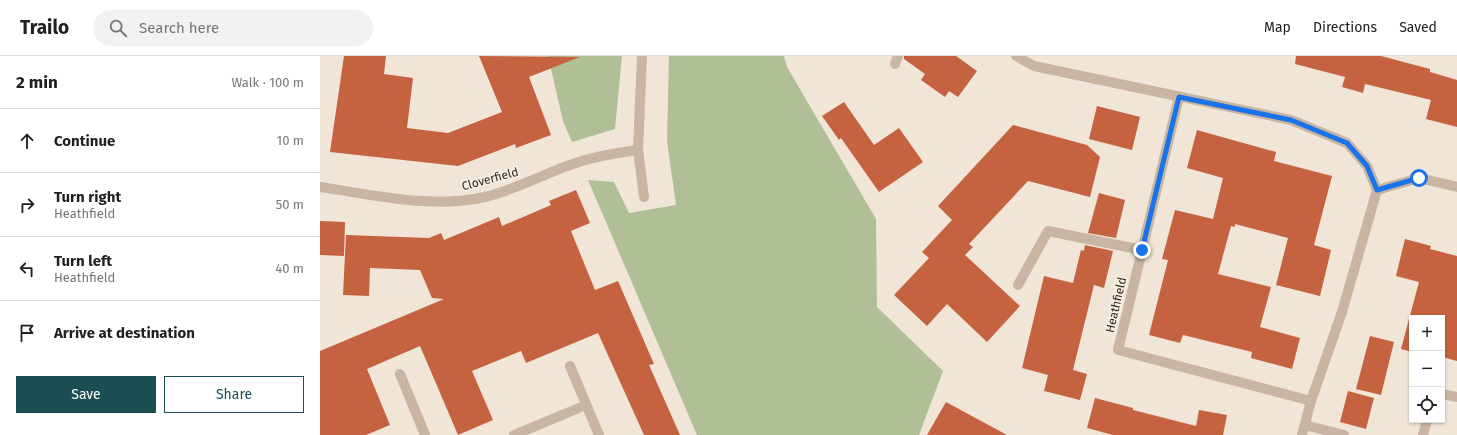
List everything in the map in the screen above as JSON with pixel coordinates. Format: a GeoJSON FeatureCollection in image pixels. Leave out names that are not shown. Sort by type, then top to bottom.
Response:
{"type":"FeatureCollection","features":[{"type":"Feature","properties":{"kind":"street"},"geometry":{"type":"LineString","coordinates":[[642,56],[638,150],[644,197]]}},
{"type":"Feature","properties":{"kind":"street"},"geometry":{"type":"LineString","coordinates":[[1016,56],[1034,66],[1291,120],[1347,143],[1367,166],[1377,190],[1342,312],[1311,401],[1304,430],[1344,435]]}},
{"type":"Feature","properties":{"kind":"street","name":"Heathfield"},"geometry":{"type":"LineString","coordinates":[[1179,97],[1118,350],[1311,401]]}},
{"type":"Feature","properties":{"kind":"street","name":"Cloverfield"},"geometry":{"type":"LineString","coordinates":[[320,186],[400,198],[457,202],[486,197],[510,190],[591,158],[638,150]]}},
{"type":"Feature","properties":{"kind":"street"},"geometry":{"type":"LineString","coordinates":[[1377,190],[1419,178],[1457,187]]}},
{"type":"Feature","properties":{"kind":"street"},"geometry":{"type":"LineString","coordinates":[[1018,285],[1048,231],[1142,250]]}},
{"type":"Feature","properties":{"kind":"street"},"geometry":{"type":"LineString","coordinates":[[570,366],[599,435]]}},
{"type":"Feature","properties":{"kind":"street"},"geometry":{"type":"LineString","coordinates":[[400,374],[425,435]]}},
{"type":"Feature","properties":{"kind":"street"},"geometry":{"type":"LineString","coordinates":[[1445,395],[1457,397]]}},
{"type":"Feature","properties":{"kind":"street"},"geometry":{"type":"LineString","coordinates":[[514,435],[586,404]]}},
{"type":"Feature","properties":{"kind":"street"},"geometry":{"type":"LineString","coordinates":[[1423,435],[1426,423]]}},
{"type":"Feature","properties":{"kind":"green space"},"geometry":{"type":"Polygon","coordinates":[[[548,56],[622,56],[615,129],[572,142],[563,121],[548,56]]]}},
{"type":"Feature","properties":{"kind":"green space"},"geometry":{"type":"Polygon","coordinates":[[[669,56],[784,56],[787,67],[876,219],[877,307],[943,371],[919,435],[697,435],[588,180],[614,182],[629,213],[676,205],[667,141],[669,56]]]}},
{"type":"Feature","properties":{"kind":"building"},"geometry":{"type":"Polygon","coordinates":[[[344,56],[386,56],[384,74],[413,78],[407,128],[448,133],[502,112],[479,56],[580,57],[529,77],[551,135],[516,148],[515,144],[458,166],[330,152],[344,56]]]}},
{"type":"Feature","properties":{"kind":"building"},"geometry":{"type":"Polygon","coordinates":[[[904,56],[956,56],[977,71],[958,97],[949,91],[945,97],[921,80],[925,74],[904,59],[904,56]]]}},
{"type":"Feature","properties":{"kind":"building"},"geometry":{"type":"Polygon","coordinates":[[[1296,56],[1381,56],[1430,69],[1430,72],[1457,80],[1457,127],[1426,119],[1431,100],[1365,84],[1363,93],[1342,87],[1345,77],[1295,64],[1296,56]]]}},
{"type":"Feature","properties":{"kind":"building"},"geometry":{"type":"Polygon","coordinates":[[[844,102],[874,145],[899,128],[923,162],[879,192],[841,138],[839,140],[822,116],[844,102]]]}},
{"type":"Feature","properties":{"kind":"building"},"geometry":{"type":"Polygon","coordinates":[[[1097,106],[1140,117],[1132,150],[1089,139],[1097,106]]]}},
{"type":"Feature","properties":{"kind":"building"},"geometry":{"type":"Polygon","coordinates":[[[1013,125],[1087,145],[1100,157],[1090,197],[1028,181],[969,244],[973,247],[965,255],[1020,306],[987,342],[947,304],[927,326],[894,295],[929,258],[922,252],[952,220],[938,206],[1013,125]]]}},
{"type":"Feature","properties":{"kind":"building"},"geometry":{"type":"Polygon","coordinates":[[[1197,130],[1276,152],[1274,161],[1332,176],[1314,245],[1331,250],[1320,296],[1276,285],[1288,238],[1235,224],[1235,227],[1231,226],[1218,274],[1271,287],[1260,327],[1300,338],[1292,369],[1251,358],[1252,352],[1183,335],[1180,343],[1149,335],[1168,260],[1162,259],[1175,210],[1213,219],[1223,178],[1187,168],[1197,130]]]}},
{"type":"Feature","properties":{"kind":"building"},"geometry":{"type":"Polygon","coordinates":[[[576,190],[590,223],[571,231],[595,290],[618,281],[654,364],[649,365],[680,435],[644,435],[598,333],[526,363],[521,351],[472,371],[493,420],[458,435],[420,346],[367,369],[390,425],[366,435],[320,435],[320,351],[444,299],[432,298],[420,270],[370,268],[369,296],[343,295],[346,235],[429,238],[441,233],[444,240],[499,217],[502,226],[551,205],[549,201],[576,190]]]}},
{"type":"Feature","properties":{"kind":"building"},"geometry":{"type":"Polygon","coordinates":[[[1099,193],[1125,200],[1116,238],[1088,233],[1099,193]]]}},
{"type":"Feature","properties":{"kind":"building"},"geometry":{"type":"Polygon","coordinates":[[[320,221],[345,222],[344,256],[320,255],[320,221]]]}},
{"type":"Feature","properties":{"kind":"building"},"geometry":{"type":"Polygon","coordinates":[[[1405,239],[1431,246],[1430,249],[1457,256],[1457,361],[1445,358],[1445,315],[1410,315],[1419,282],[1396,276],[1405,239]]]}},
{"type":"Feature","properties":{"kind":"building"},"geometry":{"type":"Polygon","coordinates":[[[1085,245],[1113,251],[1104,288],[1094,285],[1073,370],[1087,374],[1080,400],[1044,391],[1048,375],[1022,368],[1044,276],[1073,283],[1081,250],[1084,251],[1085,245]]]}},
{"type":"Feature","properties":{"kind":"building"},"geometry":{"type":"Polygon","coordinates":[[[1409,319],[1409,351],[1401,349],[1409,319]]]}},
{"type":"Feature","properties":{"kind":"building"},"geometry":{"type":"Polygon","coordinates":[[[1370,336],[1394,342],[1381,395],[1356,389],[1370,336]]]}},
{"type":"Feature","properties":{"kind":"building"},"geometry":{"type":"Polygon","coordinates":[[[1348,391],[1374,398],[1366,429],[1340,422],[1348,391]]]}},
{"type":"Feature","properties":{"kind":"building"},"geometry":{"type":"Polygon","coordinates":[[[1095,398],[1133,408],[1133,410],[1196,426],[1199,410],[1227,415],[1223,435],[1113,435],[1087,428],[1095,398]]]}},
{"type":"Feature","properties":{"kind":"building"},"geometry":{"type":"Polygon","coordinates":[[[946,402],[1007,435],[927,435],[946,402]]]}},
{"type":"Feature","properties":{"kind":"route"},"geometry":{"type":"LineString","coordinates":[[1142,250],[1179,97],[1291,120],[1347,143],[1367,166],[1377,190],[1419,178]]}}]}
